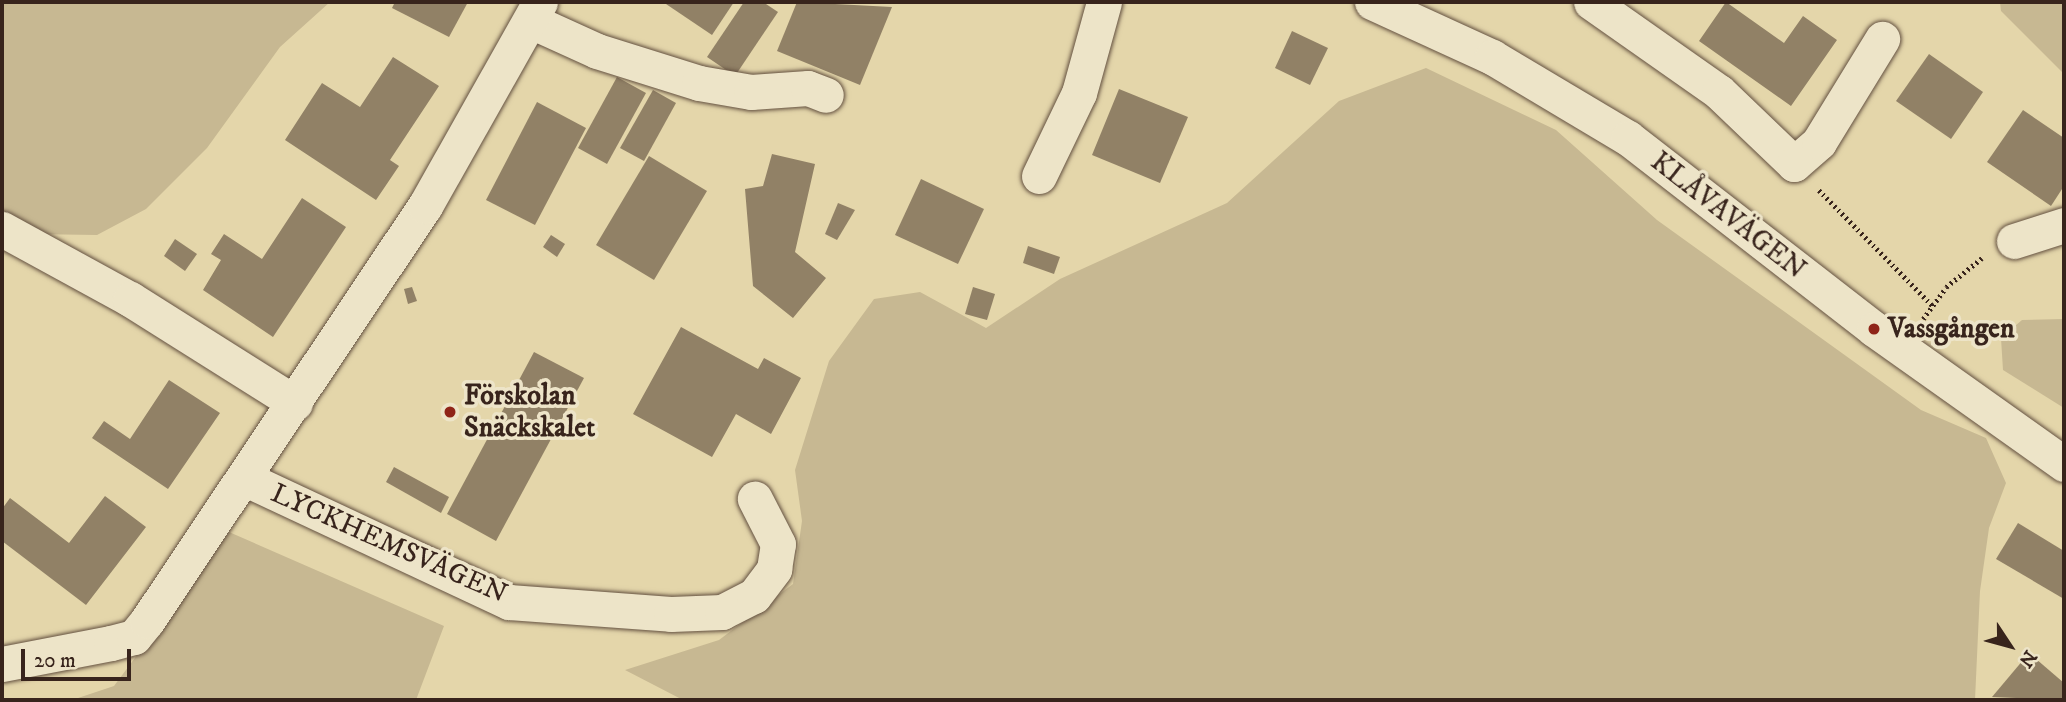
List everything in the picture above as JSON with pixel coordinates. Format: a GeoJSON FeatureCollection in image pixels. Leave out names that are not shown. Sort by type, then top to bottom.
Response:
{"type":"FeatureCollection","features":[{"type":"Feature","properties":{"kind":"street"},"geometry":{"type":"LineString","coordinates":[[1039,176],[1079,93],[1104,2]]}},
{"type":"Feature","properties":{"kind":"street","name":"KLÅVAVÄGEN"},"geometry":{"type":"LineString","coordinates":[[1373,2],[1492,57],[1628,138],[1874,329],[2064,464]]}},
{"type":"Feature","properties":{"kind":"street"},"geometry":{"type":"LineString","coordinates":[[1591,2],[1719,92],[1794,164],[1819,142],[1882,39]]}},
{"type":"Feature","properties":{"kind":"street"},"geometry":{"type":"LineString","coordinates":[[536,11],[597,51],[699,83],[826,95]]}},
{"type":"Feature","properties":{"kind":"street","name":"LYCKHEMSVÄGEN"},"geometry":{"type":"LineString","coordinates":[[2,664],[134,636],[246,479],[425,206],[536,11]]}},
{"type":"Feature","properties":{"kind":"street"},"geometry":{"type":"LineString","coordinates":[[2014,241],[2064,225]]}},
{"type":"Feature","properties":{"kind":"street"},"geometry":{"type":"LineString","coordinates":[[2,229],[130,299],[295,403]]}},
{"type":"Feature","properties":{"kind":"street","name":"LYCKHEMSVÄGEN"},"geometry":{"type":"LineString","coordinates":[[246,479],[509,602],[671,614],[722,612],[754,596],[774,569],[778,544],[755,499]]}},
{"type":"Feature","properties":{"kind":"path"},"geometry":{"type":"LineString","coordinates":[[1794,164],[1933,306]]}},
{"type":"Feature","properties":{"kind":"path"},"geometry":{"type":"LineString","coordinates":[[1920,322],[1969,267],[2014,241]]}},
{"type":"Feature","properties":{"kind":"shaded area"},"geometry":{"type":"Polygon","coordinates":[[[2,2],[330,2],[280,47],[207,148],[146,209],[97,235],[29,234],[2,215],[2,2]]]}},
{"type":"Feature","properties":{"kind":"shaded area"},"geometry":{"type":"Polygon","coordinates":[[[2000,2],[2064,2],[2064,74],[2001,11],[2000,2]]]}},
{"type":"Feature","properties":{"kind":"shaded area"},"geometry":{"type":"Polygon","coordinates":[[[1426,68],[1556,130],[1657,220],[1921,410],[1986,438],[2006,483],[1989,528],[1980,591],[1975,700],[683,700],[625,670],[719,640],[793,584],[802,521],[795,470],[829,361],[874,299],[920,292],[986,328],[1060,279],[1227,203],[1339,101],[1426,68]]]}},
{"type":"Feature","properties":{"kind":"shaded area"},"geometry":{"type":"Polygon","coordinates":[[[2064,319],[2064,408],[2003,370],[2001,338],[2022,320],[2064,319]]]}},
{"type":"Feature","properties":{"kind":"shaded area"},"geometry":{"type":"Polygon","coordinates":[[[229,532],[444,626],[416,700],[72,700],[114,686],[229,532]]]}},
{"type":"Feature","properties":{"kind":"building"},"geometry":{"type":"Polygon","coordinates":[[[395,2],[468,2],[449,37],[392,8],[395,2]]]}},
{"type":"Feature","properties":{"kind":"building"},"geometry":{"type":"Polygon","coordinates":[[[663,2],[734,2],[712,35],[663,2]]]}},
{"type":"Feature","properties":{"kind":"building"},"geometry":{"type":"Polygon","coordinates":[[[744,2],[763,2],[778,12],[735,76],[707,57],[744,2]]]}},
{"type":"Feature","properties":{"kind":"building"},"geometry":{"type":"Polygon","coordinates":[[[797,2],[892,7],[860,85],[777,51],[797,2]]]}},
{"type":"Feature","properties":{"kind":"building"},"geometry":{"type":"Polygon","coordinates":[[[1726,2],[1784,43],[1803,16],[1837,40],[1791,106],[1699,41],[1726,2]]]}},
{"type":"Feature","properties":{"kind":"building"},"geometry":{"type":"Polygon","coordinates":[[[1292,31],[1328,48],[1310,85],[1275,68],[1292,31]]]}},
{"type":"Feature","properties":{"kind":"building"},"geometry":{"type":"Polygon","coordinates":[[[1929,54],[1983,92],[1951,139],[1896,101],[1929,54]]]}},
{"type":"Feature","properties":{"kind":"building"},"geometry":{"type":"Polygon","coordinates":[[[393,57],[439,86],[390,160],[399,166],[376,200],[285,140],[322,83],[360,107],[393,57]]]}},
{"type":"Feature","properties":{"kind":"building"},"geometry":{"type":"Polygon","coordinates":[[[617,77],[646,93],[607,164],[578,148],[617,77]]]}},
{"type":"Feature","properties":{"kind":"building"},"geometry":{"type":"Polygon","coordinates":[[[1119,89],[1188,117],[1160,183],[1092,155],[1119,89]]]}},
{"type":"Feature","properties":{"kind":"building"},"geometry":{"type":"Polygon","coordinates":[[[653,90],[676,103],[644,161],[620,148],[653,90]]]}},
{"type":"Feature","properties":{"kind":"building"},"geometry":{"type":"Polygon","coordinates":[[[537,102],[586,128],[535,225],[486,200],[537,102]]]}},
{"type":"Feature","properties":{"kind":"building"},"geometry":{"type":"Polygon","coordinates":[[[2023,110],[2064,138],[2064,186],[2051,206],[1987,162],[2023,110]]]}},
{"type":"Feature","properties":{"kind":"building"},"geometry":{"type":"Polygon","coordinates":[[[772,154],[815,164],[795,252],[826,278],[793,318],[753,286],[745,189],[763,186],[772,154]]]}},
{"type":"Feature","properties":{"kind":"building"},"geometry":{"type":"Polygon","coordinates":[[[649,156],[707,191],[654,280],[596,245],[649,156]]]}},
{"type":"Feature","properties":{"kind":"building"},"geometry":{"type":"Polygon","coordinates":[[[921,179],[984,209],[958,264],[895,235],[921,179]]]}},
{"type":"Feature","properties":{"kind":"building"},"geometry":{"type":"Polygon","coordinates":[[[302,198],[346,227],[273,337],[203,290],[221,260],[211,254],[224,234],[262,259],[302,198]]]}},
{"type":"Feature","properties":{"kind":"building"},"geometry":{"type":"Polygon","coordinates":[[[838,203],[855,210],[837,240],[825,234],[838,203]]]}},
{"type":"Feature","properties":{"kind":"building"},"geometry":{"type":"Polygon","coordinates":[[[551,235],[565,244],[557,257],[543,247],[551,235]]]}},
{"type":"Feature","properties":{"kind":"building"},"geometry":{"type":"Polygon","coordinates":[[[175,239],[197,254],[185,271],[164,256],[175,239]]]}},
{"type":"Feature","properties":{"kind":"building"},"geometry":{"type":"Polygon","coordinates":[[[1028,246],[1060,257],[1054,274],[1023,263],[1028,246]]]}},
{"type":"Feature","properties":{"kind":"building"},"geometry":{"type":"Polygon","coordinates":[[[412,287],[417,301],[408,304],[404,289],[412,287]]]}},
{"type":"Feature","properties":{"kind":"building"},"geometry":{"type":"Polygon","coordinates":[[[973,287],[995,294],[987,320],[965,314],[973,287]]]}},
{"type":"Feature","properties":{"kind":"building"},"geometry":{"type":"Polygon","coordinates":[[[681,327],[758,369],[764,358],[801,378],[771,434],[736,414],[712,457],[633,414],[681,327]]]}},
{"type":"Feature","properties":{"kind":"building"},"geometry":{"type":"Polygon","coordinates":[[[534,352],[584,378],[496,541],[447,514],[534,352]]]}},
{"type":"Feature","properties":{"kind":"building"},"geometry":{"type":"Polygon","coordinates":[[[169,380],[220,413],[168,489],[92,438],[104,421],[130,439],[169,380]]]}},
{"type":"Feature","properties":{"kind":"building"},"geometry":{"type":"Polygon","coordinates":[[[394,467],[449,497],[441,513],[386,482],[394,467]]]}},
{"type":"Feature","properties":{"kind":"building"},"geometry":{"type":"Polygon","coordinates":[[[105,496],[146,527],[86,605],[2,541],[2,509],[10,498],[69,543],[105,496]]]}},
{"type":"Feature","properties":{"kind":"building"},"geometry":{"type":"Polygon","coordinates":[[[2018,523],[2064,551],[2064,599],[1996,559],[2018,523]]]}},
{"type":"Feature","properties":{"kind":"building"},"geometry":{"type":"Polygon","coordinates":[[[2029,653],[2064,683],[2064,700],[1992,697],[2029,653]]]}},
{"type":"Feature","properties":{"kind":"place","name":"Vassgången"},"geometry":{"type":"Point","coordinates":[1874,329]}},
{"type":"Feature","properties":{"kind":"place","name":"Förskolan Snäckskalet"},"geometry":{"type":"Point","coordinates":[450,412]}}]}
